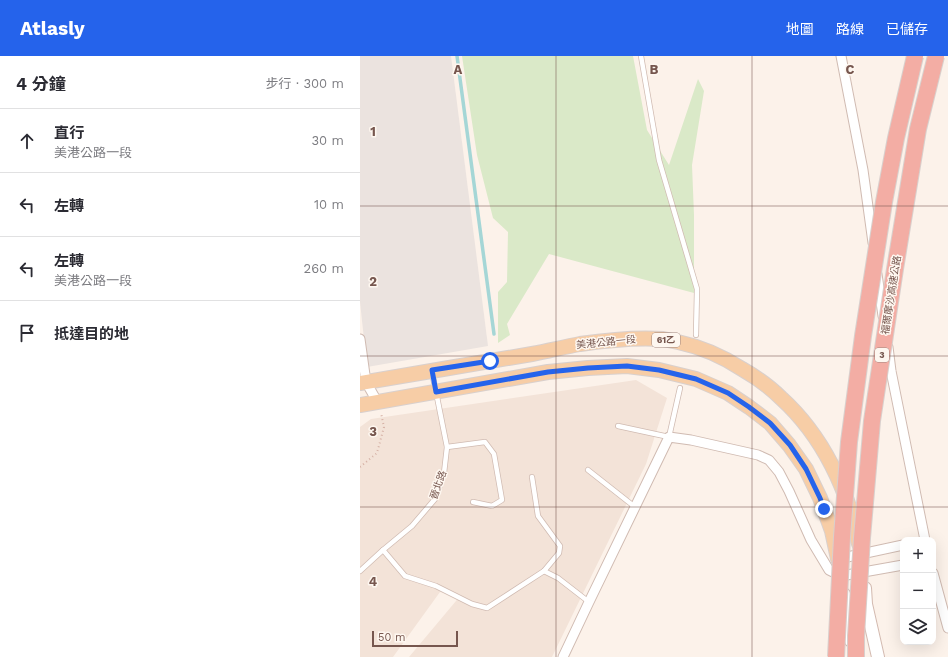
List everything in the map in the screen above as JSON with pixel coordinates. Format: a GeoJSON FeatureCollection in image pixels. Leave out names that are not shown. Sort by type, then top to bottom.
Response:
{"type":"FeatureCollection","features":[{"type":"Feature","properties":{"kind":"highway","name":"3"},"geometry":{"type":"LineString","coordinates":[[836,657],[842,537],[849,442],[863,336],[884,202],[914,56]]}},
{"type":"Feature","properties":{"kind":"highway","name":"福爾摩沙高速公路"},"geometry":{"type":"LineString","coordinates":[[855,657],[862,531],[872,421],[917,137],[936,56]]}},
{"type":"Feature","properties":{"kind":"main road","name":"美港公路一段"},"geometry":{"type":"LineString","coordinates":[[363,382],[581,344],[633,338],[664,339],[692,345],[710,351],[757,378],[781,397],[798,415],[824,451],[836,474],[855,526],[861,555]]}},
{"type":"Feature","properties":{"kind":"main road"},"geometry":{"type":"LineString","coordinates":[[360,406],[548,372],[588,368],[627,366],[659,370],[696,379],[728,393],[749,407],[770,423],[790,445],[806,469],[820,498],[832,531],[833,565]]}},
{"type":"Feature","properties":{"kind":"street"},"geometry":{"type":"LineString","coordinates":[[841,56],[863,170],[891,371],[923,537]]}},
{"type":"Feature","properties":{"kind":"street"},"geometry":{"type":"LineString","coordinates":[[360,339],[363,382],[378,402]]}},
{"type":"Feature","properties":{"kind":"street"},"geometry":{"type":"LineString","coordinates":[[563,657],[588,602],[670,437],[691,440],[758,455],[769,460],[779,472],[790,491],[811,540],[841,576],[852,647],[855,657]]}},
{"type":"Feature","properties":{"kind":"street"},"geometry":{"type":"LineString","coordinates":[[833,565],[861,555],[900,546]]}},
{"type":"Feature","properties":{"kind":"street"},"geometry":{"type":"LineString","coordinates":[[861,555],[866,604],[878,657]]}},
{"type":"Feature","properties":{"kind":"street"},"geometry":{"type":"LineString","coordinates":[[841,576],[900,566]]}},
{"type":"Feature","properties":{"kind":"street"},"geometry":{"type":"LineString","coordinates":[[936,584],[948,628]]}},
{"type":"Feature","properties":{"kind":"lane"},"geometry":{"type":"LineString","coordinates":[[641,56],[659,160],[697,289],[696,335]]}},
{"type":"Feature","properties":{"kind":"lane","name":"晉北路"},"geometry":{"type":"LineString","coordinates":[[360,571],[412,526],[435,499],[444,473],[447,447],[432,370]]}},
{"type":"Feature","properties":{"kind":"lane"},"geometry":{"type":"LineString","coordinates":[[618,426],[670,437],[680,388]]}},
{"type":"Feature","properties":{"kind":"lane"},"geometry":{"type":"LineString","coordinates":[[447,447],[485,442],[494,454],[502,500],[492,506],[473,502]]}},
{"type":"Feature","properties":{"kind":"lane"},"geometry":{"type":"LineString","coordinates":[[588,470],[635,507]]}},
{"type":"Feature","properties":{"kind":"lane"},"geometry":{"type":"LineString","coordinates":[[383,550],[405,576],[436,586],[472,604],[487,608],[544,572],[559,553],[560,546],[538,516],[532,477]]}},
{"type":"Feature","properties":{"kind":"lane"},"geometry":{"type":"LineString","coordinates":[[544,572],[558,578],[588,602]]}},
{"type":"Feature","properties":{"kind":"path"},"geometry":{"type":"LineString","coordinates":[[360,467],[377,453],[384,427],[378,402]]}},
{"type":"Feature","properties":{"kind":"shaded area"},"geometry":{"type":"Polygon","coordinates":[[[360,56],[451,56],[488,346],[367,367],[360,302],[360,56]]]}},
{"type":"Feature","properties":{"kind":"shaded area"},"geometry":{"type":"Polygon","coordinates":[[[636,380],[667,398],[646,464],[552,657],[409,657],[461,595],[440,592],[393,657],[360,657],[360,427],[371,419],[636,380]]]}},
{"type":"Feature","properties":{"kind":"green space"},"geometry":{"type":"Polygon","coordinates":[[[462,56],[633,56],[647,130],[669,165],[698,79],[704,91],[692,165],[694,215],[694,293],[549,254],[507,324],[510,335],[498,343],[498,292],[507,282],[508,232],[493,218],[477,155],[462,56]]]}},
{"type":"Feature","properties":{"kind":"waterway"},"geometry":{"type":"LineString","coordinates":[[457,56],[494,334]]}},
{"type":"Feature","properties":{"kind":"route"},"geometry":{"type":"LineString","coordinates":[[490,361],[432,370],[436,392],[548,372],[627,366],[659,370],[696,379],[728,393],[770,423],[790,445],[806,469],[824,509]]}}]}
